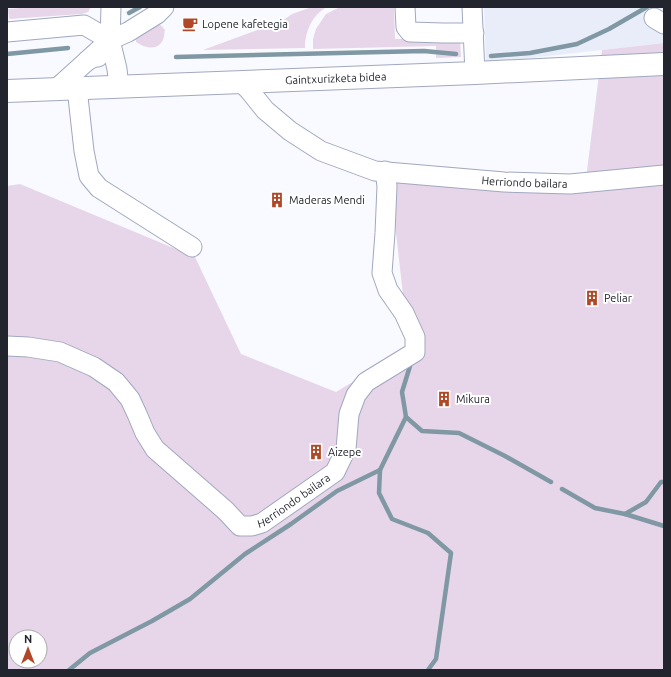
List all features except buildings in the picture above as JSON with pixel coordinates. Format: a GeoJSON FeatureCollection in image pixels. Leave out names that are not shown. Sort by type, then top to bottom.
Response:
{"type":"FeatureCollection","features":[{"type":"Feature","properties":{"kind":"main road","name":"Gaintxurizketa bidea"},"geometry":{"type":"LineString","coordinates":[[7,91],[77,79],[118,78],[241,82],[664,64]]}},
{"type":"Feature","properties":{"kind":"street"},"geometry":{"type":"LineString","coordinates":[[111,7],[110,40],[118,78]]}},
{"type":"Feature","properties":{"kind":"street"},"geometry":{"type":"LineString","coordinates":[[77,79],[110,40],[128,32],[157,14],[164,7]]}},
{"type":"Feature","properties":{"kind":"street"},"geometry":{"type":"LineString","coordinates":[[405,7],[406,27],[410,32],[474,32]]}},
{"type":"Feature","properties":{"kind":"street"},"geometry":{"type":"LineString","coordinates":[[472,7],[475,73]]}},
{"type":"Feature","properties":{"kind":"street"},"geometry":{"type":"LineString","coordinates":[[7,32],[84,25],[110,40]]}},
{"type":"Feature","properties":{"kind":"street"},"geometry":{"type":"LineString","coordinates":[[118,78],[113,64],[104,58],[98,57],[92,58],[77,79],[84,150],[89,176],[99,188],[192,247]]}},
{"type":"Feature","properties":{"kind":"street","name":"Herriondo bailara"},"geometry":{"type":"LineString","coordinates":[[241,82],[265,110],[290,130],[321,151],[375,170],[504,182],[570,184],[664,175]]}},
{"type":"Feature","properties":{"kind":"street","name":"Herriondo bailara"},"geometry":{"type":"LineString","coordinates":[[7,346],[28,347],[60,352],[94,366],[116,382],[130,399],[145,433],[155,449],[226,511],[240,526],[252,526],[262,522],[335,472],[346,449],[349,414],[356,394],[366,382],[415,352],[416,336],[404,313],[388,290],[382,273],[387,186],[385,172]]}},
{"type":"Feature","properties":{"kind":"shaded area"},"geometry":{"type":"Polygon","coordinates":[[[32,7],[91,7],[88,12],[82,14],[9,19],[8,9],[32,7]]]}},
{"type":"Feature","properties":{"kind":"shaded area"},"geometry":{"type":"Polygon","coordinates":[[[312,7],[327,7],[313,19],[310,24],[306,36],[305,48],[203,50],[282,21],[292,14],[312,7]]]}},
{"type":"Feature","properties":{"kind":"shaded area"},"geometry":{"type":"Polygon","coordinates":[[[340,7],[394,7],[395,39],[460,39],[461,57],[436,58],[436,46],[313,49],[313,39],[316,29],[326,14],[340,7]]]}},
{"type":"Feature","properties":{"kind":"shaded area"},"geometry":{"type":"Polygon","coordinates":[[[484,7],[664,7],[664,43],[486,63],[484,7]]]}},
{"type":"Feature","properties":{"kind":"shaded area"},"geometry":{"type":"Polygon","coordinates":[[[157,21],[165,30],[161,43],[152,48],[145,47],[136,42],[136,31],[157,21]]]}},
{"type":"Feature","properties":{"kind":"shaded area"},"geometry":{"type":"Polygon","coordinates":[[[664,43],[664,670],[7,670],[7,186],[20,184],[195,257],[241,354],[336,392],[409,348],[389,171],[585,187],[602,50],[664,43]]]}},
{"type":"Feature","properties":{"kind":"waterway"},"geometry":{"type":"LineString","coordinates":[[129,13],[140,7]]}},
{"type":"Feature","properties":{"kind":"waterway"},"geometry":{"type":"LineString","coordinates":[[491,56],[530,53],[577,44],[609,29],[647,7]]}},
{"type":"Feature","properties":{"kind":"waterway"},"geometry":{"type":"LineString","coordinates":[[7,54],[68,48]]}},
{"type":"Feature","properties":{"kind":"waterway"},"geometry":{"type":"LineString","coordinates":[[176,57],[424,51],[456,54]]}},
{"type":"Feature","properties":{"kind":"waterway"},"geometry":{"type":"LineString","coordinates":[[410,366],[402,392],[406,417],[422,431],[459,433],[505,456],[551,482]]}},
{"type":"Feature","properties":{"kind":"waterway"},"geometry":{"type":"LineString","coordinates":[[406,417],[380,470],[379,493],[392,519],[428,533],[451,553],[436,659],[428,670]]}},
{"type":"Feature","properties":{"kind":"waterway"},"geometry":{"type":"LineString","coordinates":[[69,670],[90,653],[152,621],[190,599],[245,554],[291,524],[337,491],[380,470]]}},
{"type":"Feature","properties":{"kind":"waterway"},"geometry":{"type":"LineString","coordinates":[[562,489],[595,508],[625,514],[646,502],[661,482],[664,482]]}},
{"type":"Feature","properties":{"kind":"waterway"},"geometry":{"type":"LineString","coordinates":[[625,514],[664,526]]}},
{"type":"Feature","properties":{"kind":"place","name":"Lopene kafetegia"},"geometry":{"type":"Point","coordinates":[190,24]}},
{"type":"Feature","properties":{"kind":"place","name":"Maderas Mendi"},"geometry":{"type":"Point","coordinates":[277,200]}},
{"type":"Feature","properties":{"kind":"place","name":"Peliar"},"geometry":{"type":"Point","coordinates":[592,298]}},
{"type":"Feature","properties":{"kind":"place","name":"Mikura"},"geometry":{"type":"Point","coordinates":[444,399]}},
{"type":"Feature","properties":{"kind":"place","name":"Aizepe"},"geometry":{"type":"Point","coordinates":[316,452]}}]}
